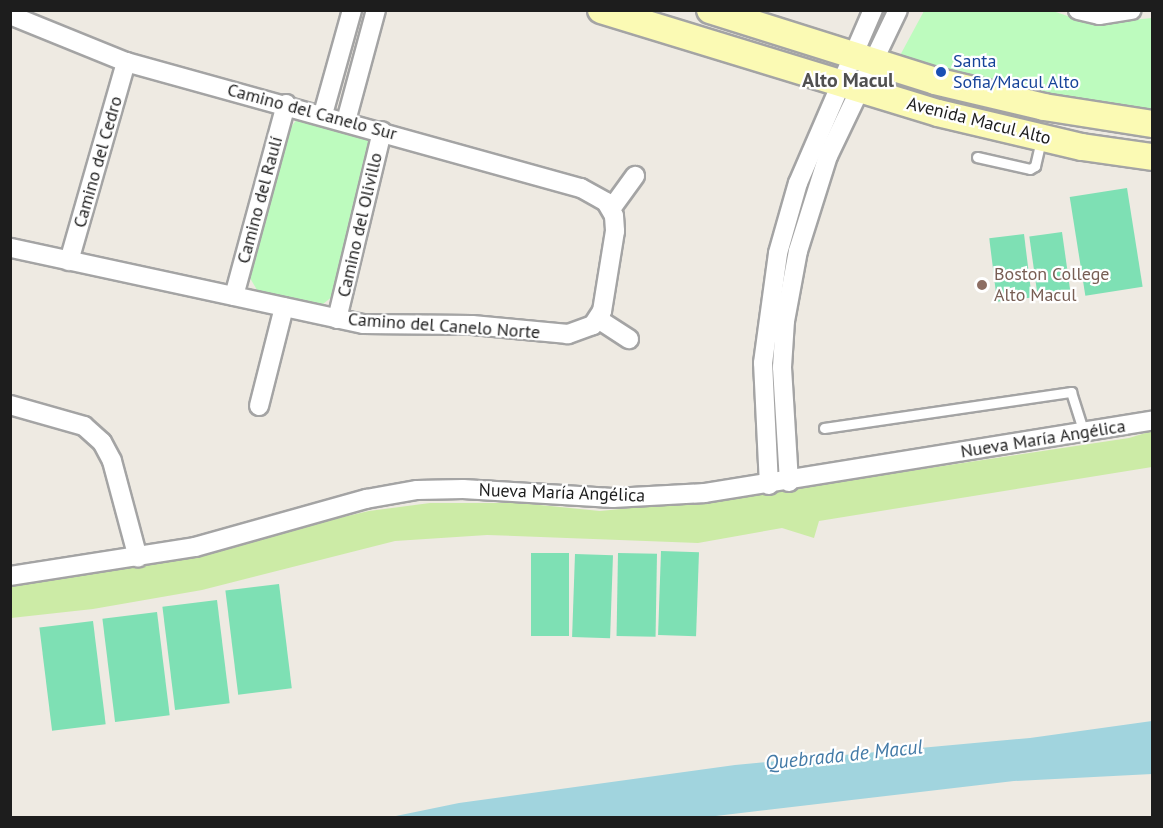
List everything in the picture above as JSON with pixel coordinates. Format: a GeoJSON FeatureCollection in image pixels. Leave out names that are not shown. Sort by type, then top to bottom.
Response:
{"type":"FeatureCollection","features":[{"type":"Feature","properties":{"kind":"street"},"geometry":{"type":"LineString","coordinates":[[323,114],[352,10]]}},
{"type":"Feature","properties":{"kind":"street"},"geometry":{"type":"LineString","coordinates":[[346,121],[376,10]]}},
{"type":"Feature","properties":{"kind":"street","name":"Avenida Macul Alto"},"geometry":{"type":"LineString","coordinates":[[601,10],[938,113],[1041,138],[1152,157]]}},
{"type":"Feature","properties":{"kind":"street","name":"Avenida Macul Alto"},"geometry":{"type":"LineString","coordinates":[[710,10],[935,81],[1044,107],[1152,124]]}},
{"type":"Feature","properties":{"kind":"street"},"geometry":{"type":"LineString","coordinates":[[769,485],[763,363],[774,271],[798,183],[850,85],[862,57],[873,10]]}},
{"type":"Feature","properties":{"kind":"street"},"geometry":{"type":"LineString","coordinates":[[862,57],[898,10]]}},
{"type":"Feature","properties":{"kind":"street"},"geometry":{"type":"LineString","coordinates":[[1078,10],[1099,15],[1132,10]]}},
{"type":"Feature","properties":{"kind":"street","name":"Camino del Canelo Sur"},"geometry":{"type":"LineString","coordinates":[[10,15],[126,62],[323,114],[580,188],[601,197],[611,209]]}},
{"type":"Feature","properties":{"kind":"street","name":"Camino del Cedro"},"geometry":{"type":"LineString","coordinates":[[69,261],[126,62]]}},
{"type":"Feature","properties":{"kind":"street"},"geometry":{"type":"LineString","coordinates":[[789,482],[782,367],[788,300],[819,179],[850,85]]}},
{"type":"Feature","properties":{"kind":"street","name":"Camino del Raulí"},"geometry":{"type":"LineString","coordinates":[[234,296],[286,104]]}},
{"type":"Feature","properties":{"kind":"street","name":"Camino del Olivillo"},"geometry":{"type":"LineString","coordinates":[[337,319],[382,131]]}},
{"type":"Feature","properties":{"kind":"street"},"geometry":{"type":"LineString","coordinates":[[629,339],[598,319],[605,302],[615,231],[611,209],[635,176]]}},
{"type":"Feature","properties":{"kind":"street","name":"Camino del Canelo Norte"},"geometry":{"type":"LineString","coordinates":[[10,248],[337,319],[378,325],[472,325],[567,334],[586,330],[598,319]]}},
{"type":"Feature","properties":{"kind":"street"},"geometry":{"type":"LineString","coordinates":[[259,406],[284,307]]}},
{"type":"Feature","properties":{"kind":"street"},"geometry":{"type":"LineString","coordinates":[[10,405],[84,426],[106,447],[138,558]]}},
{"type":"Feature","properties":{"kind":"street"},"geometry":{"type":"LineString","coordinates":[[10,420],[55,417]]}},
{"type":"Feature","properties":{"kind":"street","name":"Nueva María Angélica"},"geometry":{"type":"LineString","coordinates":[[10,576],[138,558],[225,539],[366,499],[417,490],[463,489],[613,498],[769,485],[943,454],[1084,435],[1152,421]]}},
{"type":"Feature","properties":{"kind":"lane"},"geometry":{"type":"LineString","coordinates":[[977,157],[1030,169],[1035,166],[1041,138]]}},
{"type":"Feature","properties":{"kind":"lane"},"geometry":{"type":"LineString","coordinates":[[824,428],[1071,392],[1084,435]]}},
{"type":"Feature","properties":{"kind":"green space"},"geometry":{"type":"Polygon","coordinates":[[[924,11],[1053,11],[1079,20],[1112,22],[1152,18],[1152,116],[1096,108],[897,61],[924,11]]]}},
{"type":"Feature","properties":{"kind":"green space"},"geometry":{"type":"Polygon","coordinates":[[[298,118],[369,140],[333,296],[323,304],[257,290],[250,278],[291,127],[298,118]]]}},
{"type":"Feature","properties":{"kind":"green space"},"geometry":{"type":"Polygon","coordinates":[[[1127,188],[1143,287],[1085,296],[1070,197],[1127,188]]]}},
{"type":"Feature","properties":{"kind":"green space"},"geometry":{"type":"Polygon","coordinates":[[[1062,232],[1070,292],[1038,297],[1029,237],[1062,232]]]}},
{"type":"Feature","properties":{"kind":"green space"},"geometry":{"type":"Polygon","coordinates":[[[1024,234],[1032,298],[997,302],[989,238],[1024,234]]]}},
{"type":"Feature","properties":{"kind":"green space"},"geometry":{"type":"Polygon","coordinates":[[[1152,431],[1152,467],[819,521],[814,538],[782,528],[698,543],[487,535],[395,541],[202,590],[93,609],[11,618],[10,581],[136,565],[369,511],[430,503],[520,503],[600,511],[722,499],[1129,438],[1152,431]]]}},
{"type":"Feature","properties":{"kind":"green space"},"geometry":{"type":"Polygon","coordinates":[[[661,551],[699,552],[696,636],[658,635],[661,551]]]}},
{"type":"Feature","properties":{"kind":"green space"},"geometry":{"type":"Polygon","coordinates":[[[531,553],[569,553],[569,636],[531,636],[531,553]]]}},
{"type":"Feature","properties":{"kind":"green space"},"geometry":{"type":"Polygon","coordinates":[[[618,553],[657,554],[656,637],[617,636],[618,553]]]}},
{"type":"Feature","properties":{"kind":"green space"},"geometry":{"type":"Polygon","coordinates":[[[575,554],[613,555],[610,638],[572,637],[575,554]]]}},
{"type":"Feature","properties":{"kind":"green space"},"geometry":{"type":"Polygon","coordinates":[[[279,584],[292,688],[238,695],[225,591],[279,584]]]}},
{"type":"Feature","properties":{"kind":"green space"},"geometry":{"type":"Polygon","coordinates":[[[217,600],[230,703],[175,710],[162,607],[217,600]]]}},
{"type":"Feature","properties":{"kind":"green space"},"geometry":{"type":"Polygon","coordinates":[[[157,612],[170,715],[115,722],[102,619],[157,612]]]}},
{"type":"Feature","properties":{"kind":"green space"},"geometry":{"type":"Polygon","coordinates":[[[93,621],[106,724],[52,731],[39,628],[93,621]]]}},
{"type":"Feature","properties":{"kind":"water"},"geometry":{"type":"Polygon","coordinates":[[[1152,721],[1152,774],[1014,781],[699,818],[391,817],[459,803],[735,765],[1030,738],[1152,721]]]}},
{"type":"Feature","properties":{"kind":"place","name":"Santa Sofia/Macul Alto"},"geometry":{"type":"Point","coordinates":[941,72]}},
{"type":"Feature","properties":{"kind":"place","name":"Boston College Alto Macul"},"geometry":{"type":"Point","coordinates":[982,285]}},
{"type":"Feature","properties":{"kind":"district","name":"Alto Macul"},"geometry":{"type":"Point","coordinates":[848,80]}},
{"type":"Feature","properties":{"kind":"water label","name":"Quebrada de Macul"},"geometry":{"type":"Point","coordinates":[844,755]}}]}
